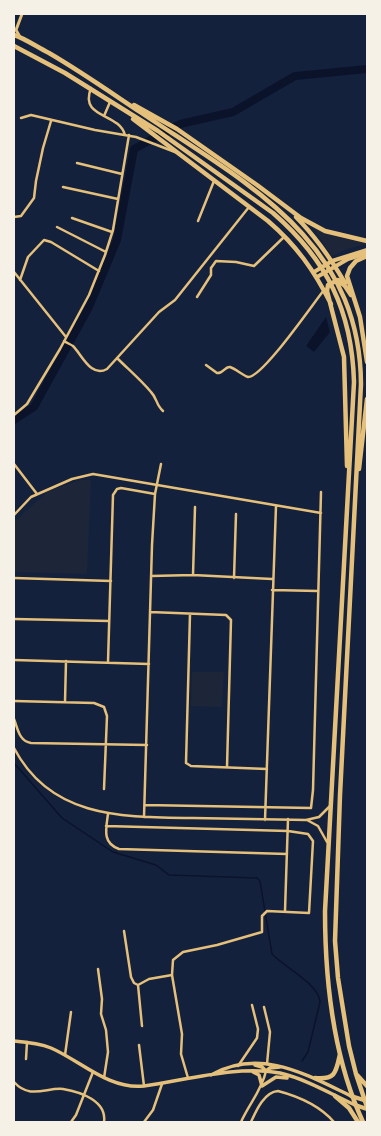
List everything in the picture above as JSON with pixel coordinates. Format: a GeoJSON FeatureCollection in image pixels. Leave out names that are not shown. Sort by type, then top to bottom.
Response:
{"type":"FeatureCollection","features":[{"type":"Feature","properties":{"kind":"highway"},"geometry":{"type":"LineString","coordinates":[[14,35],[68,64],[217,163],[278,208],[293,222],[319,252],[337,282],[352,316],[361,360],[335,941],[338,978],[356,1074],[366,1101],[367,1108]]}},
{"type":"Feature","properties":{"kind":"highway"},"geometry":{"type":"LineString","coordinates":[[14,46],[32,54],[91,88],[249,207],[285,236],[305,255],[312,257],[319,250],[317,239]]}},
{"type":"Feature","properties":{"kind":"highway"},"geometry":{"type":"LineString","coordinates":[[112,93],[177,129],[301,218],[325,231],[367,241]]}},
{"type":"Feature","properties":{"kind":"highway"},"geometry":{"type":"LineString","coordinates":[[110,102],[165,136],[213,169],[273,213],[289,227],[312,254],[331,284],[339,300],[350,338],[354,382],[328,844],[325,947],[332,1012],[340,1052],[355,1105],[364,1122]]}},
{"type":"Feature","properties":{"kind":"highway"},"geometry":{"type":"LineString","coordinates":[[281,204],[317,239],[334,263],[351,295]]}},
{"type":"Feature","properties":{"kind":"highway"},"geometry":{"type":"LineString","coordinates":[[296,247],[314,272],[331,304]]}},
{"type":"Feature","properties":{"kind":"highway"},"geometry":{"type":"LineString","coordinates":[[367,255],[356,261],[348,272],[347,280],[364,334],[367,362]]}},
{"type":"Feature","properties":{"kind":"highway"},"geometry":{"type":"LineString","coordinates":[[348,499],[344,357],[328,288],[334,281],[342,282],[351,295]]}},
{"type":"Feature","properties":{"kind":"highway"},"geometry":{"type":"LineString","coordinates":[[354,500],[367,399]]}},
{"type":"Feature","properties":{"kind":"highway"},"geometry":{"type":"LineString","coordinates":[[315,1078],[324,1079],[335,1073],[340,1052]]}},
{"type":"Feature","properties":{"kind":"highway"},"geometry":{"type":"LineString","coordinates":[[356,1074],[367,1086]]}},
{"type":"Feature","properties":{"kind":"highway"},"geometry":{"type":"LineString","coordinates":[[335,1096],[349,1108],[358,1122]]}},
{"type":"Feature","properties":{"kind":"main road"},"geometry":{"type":"LineString","coordinates":[[314,272],[367,250]]}},
{"type":"Feature","properties":{"kind":"main road"},"geometry":{"type":"LineString","coordinates":[[316,277],[334,263],[367,255]]}},
{"type":"Feature","properties":{"kind":"main road"},"geometry":{"type":"LineString","coordinates":[[14,1041],[42,1045],[65,1055],[104,1078],[122,1086],[162,1084],[210,1075],[238,1066],[249,1064],[267,1064],[287,1067],[366,1101]]}},
{"type":"Feature","properties":{"kind":"main road"},"geometry":{"type":"LineString","coordinates":[[249,1064],[262,1067],[266,1071]]}},
{"type":"Feature","properties":{"kind":"main road"},"geometry":{"type":"LineString","coordinates":[[266,1071],[270,1068],[287,1067]]}},
{"type":"Feature","properties":{"kind":"main road"},"geometry":{"type":"LineString","coordinates":[[252,1071],[259,1075],[262,1086],[276,1077],[296,1078]]}},
{"type":"Feature","properties":{"kind":"main road"},"geometry":{"type":"LineString","coordinates":[[210,1075],[266,1071],[296,1078],[355,1105],[367,1108]]}},
{"type":"Feature","properties":{"kind":"street"},"geometry":{"type":"LineString","coordinates":[[20,37],[16,30],[22,14]]}},
{"type":"Feature","properties":{"kind":"street"},"geometry":{"type":"LineString","coordinates":[[14,415],[27,404],[65,342],[66,337],[99,271],[112,232],[127,135],[120,125],[92,108],[88,99],[91,88]]}},
{"type":"Feature","properties":{"kind":"street"},"geometry":{"type":"LineString","coordinates":[[104,116],[110,102]]}},
{"type":"Feature","properties":{"kind":"street"},"geometry":{"type":"LineString","coordinates":[[21,118],[31,115],[51,121],[136,137],[180,154]]}},
{"type":"Feature","properties":{"kind":"street"},"geometry":{"type":"LineString","coordinates":[[14,217],[21,216],[34,198],[38,168],[51,121]]}},
{"type":"Feature","properties":{"kind":"street"},"geometry":{"type":"LineString","coordinates":[[76,163],[122,174]]}},
{"type":"Feature","properties":{"kind":"street"},"geometry":{"type":"LineString","coordinates":[[198,221],[214,180]]}},
{"type":"Feature","properties":{"kind":"street"},"geometry":{"type":"LineString","coordinates":[[63,187],[118,199]]}},
{"type":"Feature","properties":{"kind":"street"},"geometry":{"type":"LineString","coordinates":[[65,342],[71,345],[90,366],[97,370],[103,371],[107,369],[159,312],[175,300],[249,207]]}},
{"type":"Feature","properties":{"kind":"street"},"geometry":{"type":"LineString","coordinates":[[72,218],[112,232]]}},
{"type":"Feature","properties":{"kind":"street"},"geometry":{"type":"LineString","coordinates":[[57,227],[106,252]]}},
{"type":"Feature","properties":{"kind":"street"},"geometry":{"type":"LineString","coordinates":[[197,297],[210,275],[211,268],[216,261],[236,262],[254,266],[259,264],[285,236]]}},
{"type":"Feature","properties":{"kind":"street"},"geometry":{"type":"LineString","coordinates":[[20,280],[28,256],[44,240],[51,242],[99,271]]}},
{"type":"Feature","properties":{"kind":"street"},"geometry":{"type":"LineString","coordinates":[[14,272],[66,337]]}},
{"type":"Feature","properties":{"kind":"street"},"geometry":{"type":"LineString","coordinates":[[206,365],[216,374],[222,373],[230,367],[248,377],[254,376],[269,361],[324,290]]}},
{"type":"Feature","properties":{"kind":"street"},"geometry":{"type":"LineString","coordinates":[[117,358],[151,391],[156,398],[158,406],[163,411]]}},
{"type":"Feature","properties":{"kind":"street"},"geometry":{"type":"LineString","coordinates":[[14,464],[37,494]]}},
{"type":"Feature","properties":{"kind":"street"},"geometry":{"type":"LineString","coordinates":[[144,818],[151,576],[155,494],[161,464]]}},
{"type":"Feature","properties":{"kind":"street"},"geometry":{"type":"LineString","coordinates":[[14,514],[31,497],[72,479],[93,474],[321,513]]}},
{"type":"Feature","properties":{"kind":"street"},"geometry":{"type":"LineString","coordinates":[[108,662],[112,499],[114,492],[121,488],[155,494]]}},
{"type":"Feature","properties":{"kind":"street"},"geometry":{"type":"LineString","coordinates":[[145,805],[311,808],[321,492]]}},
{"type":"Feature","properties":{"kind":"street"},"geometry":{"type":"LineString","coordinates":[[265,820],[272,579],[276,506]]}},
{"type":"Feature","properties":{"kind":"street"},"geometry":{"type":"LineString","coordinates":[[193,575],[194,507]]}},
{"type":"Feature","properties":{"kind":"street"},"geometry":{"type":"LineString","coordinates":[[234,578],[236,514]]}},
{"type":"Feature","properties":{"kind":"street"},"geometry":{"type":"LineString","coordinates":[[151,576],[193,575],[272,579]]}},
{"type":"Feature","properties":{"kind":"street"},"geometry":{"type":"LineString","coordinates":[[14,578],[111,581]]}},
{"type":"Feature","properties":{"kind":"street"},"geometry":{"type":"LineString","coordinates":[[272,590],[318,591]]}},
{"type":"Feature","properties":{"kind":"street"},"geometry":{"type":"LineString","coordinates":[[150,612],[226,615],[231,620],[227,767]]}},
{"type":"Feature","properties":{"kind":"street"},"geometry":{"type":"LineString","coordinates":[[190,614],[186,763],[191,766],[267,768]]}},
{"type":"Feature","properties":{"kind":"street"},"geometry":{"type":"LineString","coordinates":[[14,619],[109,621]]}},
{"type":"Feature","properties":{"kind":"street"},"geometry":{"type":"LineString","coordinates":[[14,660],[149,664]]}},
{"type":"Feature","properties":{"kind":"street"},"geometry":{"type":"LineString","coordinates":[[65,702],[66,661]]}},
{"type":"Feature","properties":{"kind":"street"},"geometry":{"type":"LineString","coordinates":[[14,701],[94,703],[104,707],[107,716],[104,789]]}},
{"type":"Feature","properties":{"kind":"street"},"geometry":{"type":"LineString","coordinates":[[14,719],[20,736],[27,742],[147,745]]}},
{"type":"Feature","properties":{"kind":"street"},"geometry":{"type":"LineString","coordinates":[[14,748],[32,773],[56,794],[82,808],[108,814],[144,818],[306,820],[319,817],[331,804]]}},
{"type":"Feature","properties":{"kind":"street"},"geometry":{"type":"LineString","coordinates":[[108,814],[106,836],[109,842],[116,848],[124,850],[287,854]]}},
{"type":"Feature","properties":{"kind":"street"},"geometry":{"type":"LineString","coordinates":[[285,911],[288,819]]}},
{"type":"Feature","properties":{"kind":"street"},"geometry":{"type":"LineString","coordinates":[[306,820],[318,826],[328,844]]}},
{"type":"Feature","properties":{"kind":"street"},"geometry":{"type":"LineString","coordinates":[[106,826],[288,831],[308,834],[313,842],[309,913],[285,911],[266,912],[262,918],[262,932],[218,945],[183,952],[174,960],[172,975],[182,1034],[181,1054],[188,1080]]}},
{"type":"Feature","properties":{"kind":"street"},"geometry":{"type":"LineString","coordinates":[[124,931],[131,977],[134,983],[138,985],[142,1026]]}},
{"type":"Feature","properties":{"kind":"street"},"geometry":{"type":"LineString","coordinates":[[98,969],[102,999],[100,1014],[106,1030],[108,1052],[104,1078]]}},
{"type":"Feature","properties":{"kind":"street"},"geometry":{"type":"LineString","coordinates":[[138,985],[149,979],[172,975]]}},
{"type":"Feature","properties":{"kind":"street"},"geometry":{"type":"LineString","coordinates":[[238,1066],[257,1038],[258,1028],[252,1005]]}},
{"type":"Feature","properties":{"kind":"street"},"geometry":{"type":"LineString","coordinates":[[264,1007],[270,1032],[267,1064]]}},
{"type":"Feature","properties":{"kind":"street"},"geometry":{"type":"LineString","coordinates":[[65,1055],[71,1012]]}},
{"type":"Feature","properties":{"kind":"street"},"geometry":{"type":"LineString","coordinates":[[26,1059],[27,1042]]}},
{"type":"Feature","properties":{"kind":"street"},"geometry":{"type":"LineString","coordinates":[[139,1045],[144,1086]]}},
{"type":"Feature","properties":{"kind":"street"},"geometry":{"type":"LineString","coordinates":[[242,1122],[246,1110],[262,1086],[266,1071]]}},
{"type":"Feature","properties":{"kind":"street"},"geometry":{"type":"LineString","coordinates":[[71,1122],[76,1116],[93,1072]]}},
{"type":"Feature","properties":{"kind":"street"},"geometry":{"type":"LineString","coordinates":[[14,1082],[22,1088],[39,1092],[62,1089],[83,1095],[98,1103],[105,1114],[104,1122]]}},
{"type":"Feature","properties":{"kind":"street"},"geometry":{"type":"LineString","coordinates":[[144,1122],[152,1110],[162,1084]]}},
{"type":"Feature","properties":{"kind":"street"},"geometry":{"type":"LineString","coordinates":[[251,1122],[266,1096],[273,1091],[278,1091],[316,1107],[327,1114],[334,1122]]}},
{"type":"Feature","properties":{"kind":"shaded area"},"geometry":{"type":"Polygon","coordinates":[[[314,229],[367,244],[350,248],[332,256],[314,229]]]}},
{"type":"Feature","properties":{"kind":"shaded area"},"geometry":{"type":"Polygon","coordinates":[[[326,317],[330,332],[314,352],[306,346],[326,317]]]}},
{"type":"Feature","properties":{"kind":"shaded area"},"geometry":{"type":"Polygon","coordinates":[[[80,480],[91,480],[87,574],[14,572],[14,522],[48,491],[80,480]]]}},
{"type":"Feature","properties":{"kind":"shaded area"},"geometry":{"type":"Polygon","coordinates":[[[192,672],[224,672],[222,707],[191,706],[192,672]]]}},
{"type":"Feature","properties":{"kind":"waterway"},"geometry":{"type":"LineString","coordinates":[[14,420],[34,407],[89,307],[117,240],[134,149],[180,124],[233,112],[295,76],[367,69]]}},
{"type":"Feature","properties":{"kind":"waterway"},"geometry":{"type":"LineString","coordinates":[[14,763],[62,818],[113,852],[156,865],[169,875],[257,878],[260,881],[272,954],[308,982],[318,995],[320,1002],[308,1052],[302,1061]]}}]}
